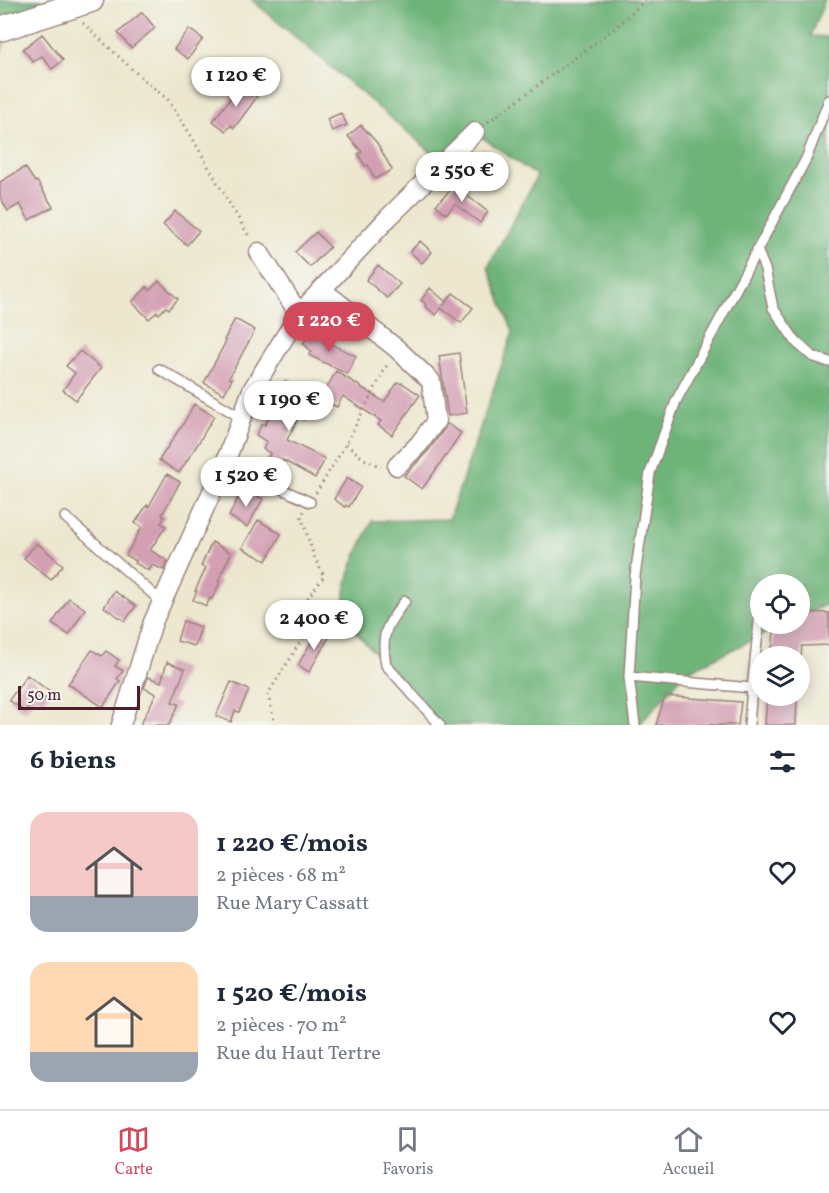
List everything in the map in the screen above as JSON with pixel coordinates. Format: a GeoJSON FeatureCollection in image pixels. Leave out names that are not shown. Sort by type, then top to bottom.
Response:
{"type":"FeatureCollection","features":[{"type":"Feature","properties":{"kind":"street"},"geometry":{"type":"LineString","coordinates":[[0,29],[91,0]]}},
{"type":"Feature","properties":{"kind":"street"},"geometry":{"type":"LineString","coordinates":[[121,725],[153,622],[225,464],[252,390],[299,314],[388,218],[475,132]]}},
{"type":"Feature","properties":{"kind":"street"},"geometry":{"type":"LineString","coordinates":[[259,252],[299,314]]}},
{"type":"Feature","properties":{"kind":"street"},"geometry":{"type":"LineString","coordinates":[[322,290],[396,348],[431,381],[436,421],[419,444],[397,466]]}},
{"type":"Feature","properties":{"kind":"lane"},"geometry":{"type":"LineString","coordinates":[[635,725],[629,677],[635,576],[650,473],[676,400],[806,159],[829,100]]}},
{"type":"Feature","properties":{"kind":"lane"},"geometry":{"type":"LineString","coordinates":[[757,250],[765,269],[772,308],[796,342],[812,356],[829,362]]}},
{"type":"Feature","properties":{"kind":"lane"},"geometry":{"type":"LineString","coordinates":[[159,369],[242,418]]}},
{"type":"Feature","properties":{"kind":"lane"},"geometry":{"type":"LineString","coordinates":[[225,464],[310,502]]}},
{"type":"Feature","properties":{"kind":"lane"},"geometry":{"type":"LineString","coordinates":[[65,517],[162,602]]}},
{"type":"Feature","properties":{"kind":"lane"},"geometry":{"type":"LineString","coordinates":[[405,601],[390,620],[385,635],[386,665],[440,725]]}},
{"type":"Feature","properties":{"kind":"lane"},"geometry":{"type":"LineString","coordinates":[[629,677],[750,688]]}},
{"type":"Feature","properties":{"kind":"lane"},"geometry":{"type":"LineString","coordinates":[[749,725],[751,706]]}},
{"type":"Feature","properties":{"kind":"path"},"geometry":{"type":"LineString","coordinates":[[475,132],[613,30],[645,0]]}},
{"type":"Feature","properties":{"kind":"path"},"geometry":{"type":"LineString","coordinates":[[83,24],[168,100],[259,252]]}},
{"type":"Feature","properties":{"kind":"path"},"geometry":{"type":"LineString","coordinates":[[275,725],[268,694],[314,620],[300,609],[324,576],[314,556],[301,516],[346,444],[396,348]]}},
{"type":"Feature","properties":{"kind":"path"},"geometry":{"type":"LineString","coordinates":[[346,444],[364,459],[380,467],[397,466]]}},
{"type":"Feature","properties":{"kind":"green space"},"geometry":{"type":"Polygon","coordinates":[[[0,0],[98,0],[7,29],[0,55],[0,0]]]}},
{"type":"Feature","properties":{"kind":"green space"},"geometry":{"type":"Polygon","coordinates":[[[252,0],[825,0],[810,36],[829,37],[829,603],[810,612],[810,574],[750,574],[750,634],[764,634],[686,672],[639,725],[440,725],[354,630],[348,616],[345,593],[347,583],[372,521],[449,519],[513,332],[488,267],[537,176],[477,134],[444,163],[252,0]]]}},
{"type":"Feature","properties":{"kind":"water"},"geometry":{"type":"Polygon","coordinates":[[[253,64],[270,77],[263,86],[247,73],[253,64]]]}},
{"type":"Feature","properties":{"kind":"building"},"geometry":{"type":"Polygon","coordinates":[[[142,12],[155,28],[131,48],[118,33],[142,12]]]}},
{"type":"Feature","properties":{"kind":"building"},"geometry":{"type":"Polygon","coordinates":[[[189,29],[203,39],[188,59],[174,49],[189,29]]]}},
{"type":"Feature","properties":{"kind":"building"},"geometry":{"type":"Polygon","coordinates":[[[42,34],[63,60],[52,69],[42,56],[33,62],[23,49],[42,34]]]}},
{"type":"Feature","properties":{"kind":"building"},"geometry":{"type":"Polygon","coordinates":[[[242,83],[257,97],[234,128],[231,125],[226,131],[213,121],[242,83]]]}},
{"type":"Feature","properties":{"kind":"building"},"geometry":{"type":"Polygon","coordinates":[[[341,113],[347,125],[332,131],[327,119],[341,113]]]}},
{"type":"Feature","properties":{"kind":"building"},"geometry":{"type":"Polygon","coordinates":[[[361,125],[377,143],[392,170],[375,179],[368,165],[365,166],[358,154],[362,152],[348,136],[361,125]]]}},
{"type":"Feature","properties":{"kind":"building"},"geometry":{"type":"Polygon","coordinates":[[[25,167],[35,182],[37,181],[53,207],[29,220],[20,204],[8,211],[0,197],[0,182],[25,167]]]}},
{"type":"Feature","properties":{"kind":"building"},"geometry":{"type":"Polygon","coordinates":[[[458,182],[468,191],[465,194],[488,212],[480,223],[455,204],[446,214],[436,205],[458,182]]]}},
{"type":"Feature","properties":{"kind":"building"},"geometry":{"type":"Polygon","coordinates":[[[175,211],[199,231],[187,245],[163,225],[175,211]]]}},
{"type":"Feature","properties":{"kind":"building"},"geometry":{"type":"Polygon","coordinates":[[[316,232],[330,247],[310,267],[295,252],[316,232]]]}},
{"type":"Feature","properties":{"kind":"building"},"geometry":{"type":"Polygon","coordinates":[[[420,241],[432,252],[422,263],[410,252],[420,241]]]}},
{"type":"Feature","properties":{"kind":"building"},"geometry":{"type":"Polygon","coordinates":[[[378,265],[400,284],[387,298],[366,280],[378,265]]]}},
{"type":"Feature","properties":{"kind":"building"},"geometry":{"type":"Polygon","coordinates":[[[159,281],[178,299],[169,309],[166,307],[149,319],[132,302],[147,287],[150,290],[159,281]]]}},
{"type":"Feature","properties":{"kind":"building"},"geometry":{"type":"Polygon","coordinates":[[[430,288],[446,302],[443,306],[453,293],[473,308],[461,323],[441,308],[436,315],[421,300],[430,288]]]}},
{"type":"Feature","properties":{"kind":"building"},"geometry":{"type":"Polygon","coordinates":[[[235,319],[255,330],[229,378],[232,379],[224,394],[204,383],[235,319]]]}},
{"type":"Feature","properties":{"kind":"building"},"geometry":{"type":"Polygon","coordinates":[[[316,330],[327,342],[356,356],[347,374],[309,355],[312,352],[303,343],[316,330]]]}},
{"type":"Feature","properties":{"kind":"building"},"geometry":{"type":"Polygon","coordinates":[[[80,351],[101,368],[76,400],[63,390],[75,373],[66,366],[80,351]]]}},
{"type":"Feature","properties":{"kind":"building"},"geometry":{"type":"Polygon","coordinates":[[[459,353],[467,413],[448,416],[439,356],[459,353]]]}},
{"type":"Feature","properties":{"kind":"building"},"geometry":{"type":"Polygon","coordinates":[[[336,371],[384,402],[398,382],[420,395],[392,435],[378,425],[381,421],[343,396],[337,407],[321,399],[336,371]]]}},
{"type":"Feature","properties":{"kind":"building"},"geometry":{"type":"Polygon","coordinates":[[[285,381],[316,397],[304,420],[299,417],[287,440],[325,459],[315,478],[283,460],[276,473],[264,466],[270,453],[263,449],[267,442],[256,435],[262,424],[265,425],[276,404],[273,402],[285,381]]]}},
{"type":"Feature","properties":{"kind":"building"},"geometry":{"type":"Polygon","coordinates":[[[194,404],[214,416],[179,473],[159,460],[194,404]]]}},
{"type":"Feature","properties":{"kind":"building"},"geometry":{"type":"Polygon","coordinates":[[[446,423],[461,433],[422,489],[404,476],[428,451],[445,428],[446,423]]]}},
{"type":"Feature","properties":{"kind":"building"},"geometry":{"type":"Polygon","coordinates":[[[167,474],[180,482],[162,515],[165,517],[161,523],[166,526],[150,550],[168,561],[164,570],[152,565],[149,571],[126,555],[142,527],[135,523],[147,505],[149,506],[167,474]]]}},
{"type":"Feature","properties":{"kind":"building"},"geometry":{"type":"Polygon","coordinates":[[[347,478],[361,487],[349,507],[346,505],[345,507],[334,499],[347,478]]]}},
{"type":"Feature","properties":{"kind":"building"},"geometry":{"type":"Polygon","coordinates":[[[243,489],[263,499],[247,527],[229,516],[243,489]]]}},
{"type":"Feature","properties":{"kind":"building"},"geometry":{"type":"Polygon","coordinates":[[[258,520],[281,534],[266,561],[242,548],[258,520]]]}},
{"type":"Feature","properties":{"kind":"building"},"geometry":{"type":"Polygon","coordinates":[[[212,542],[231,553],[212,599],[210,598],[206,606],[193,600],[206,568],[201,566],[212,542]]]}},
{"type":"Feature","properties":{"kind":"building"},"geometry":{"type":"Polygon","coordinates":[[[37,543],[63,565],[51,580],[24,558],[37,543]]]}},
{"type":"Feature","properties":{"kind":"building"},"geometry":{"type":"Polygon","coordinates":[[[114,591],[136,606],[125,621],[104,607],[114,591]]]}},
{"type":"Feature","properties":{"kind":"building"},"geometry":{"type":"Polygon","coordinates":[[[69,598],[85,609],[69,635],[52,624],[69,598]]]}},
{"type":"Feature","properties":{"kind":"building"},"geometry":{"type":"Polygon","coordinates":[[[810,612],[829,613],[829,645],[772,646],[774,634],[810,634],[810,612]]]}},
{"type":"Feature","properties":{"kind":"building"},"geometry":{"type":"Polygon","coordinates":[[[183,621],[201,627],[195,646],[177,641],[183,621]]]}},
{"type":"Feature","properties":{"kind":"building"},"geometry":{"type":"Polygon","coordinates":[[[318,630],[329,637],[309,672],[298,665],[318,630]]]}},
{"type":"Feature","properties":{"kind":"building"},"geometry":{"type":"Polygon","coordinates":[[[92,650],[102,656],[106,651],[119,660],[115,666],[123,671],[117,679],[120,681],[103,707],[68,684],[92,650]]]}},
{"type":"Feature","properties":{"kind":"building"},"geometry":{"type":"Polygon","coordinates":[[[167,662],[185,669],[172,702],[179,704],[169,725],[140,725],[156,694],[144,688],[148,677],[161,682],[167,662]]]}},
{"type":"Feature","properties":{"kind":"building"},"geometry":{"type":"Polygon","coordinates":[[[27,675],[50,692],[43,702],[36,697],[25,712],[9,700],[27,675]]]}},
{"type":"Feature","properties":{"kind":"building"},"geometry":{"type":"Polygon","coordinates":[[[231,682],[249,690],[239,712],[235,711],[231,722],[216,716],[231,682]]]}},
{"type":"Feature","properties":{"kind":"building"},"geometry":{"type":"Polygon","coordinates":[[[665,696],[741,702],[738,725],[656,725],[665,696]]]}},
{"type":"Feature","properties":{"kind":"building"},"geometry":{"type":"Polygon","coordinates":[[[766,706],[797,706],[796,725],[765,725],[766,706]]]}}]}
